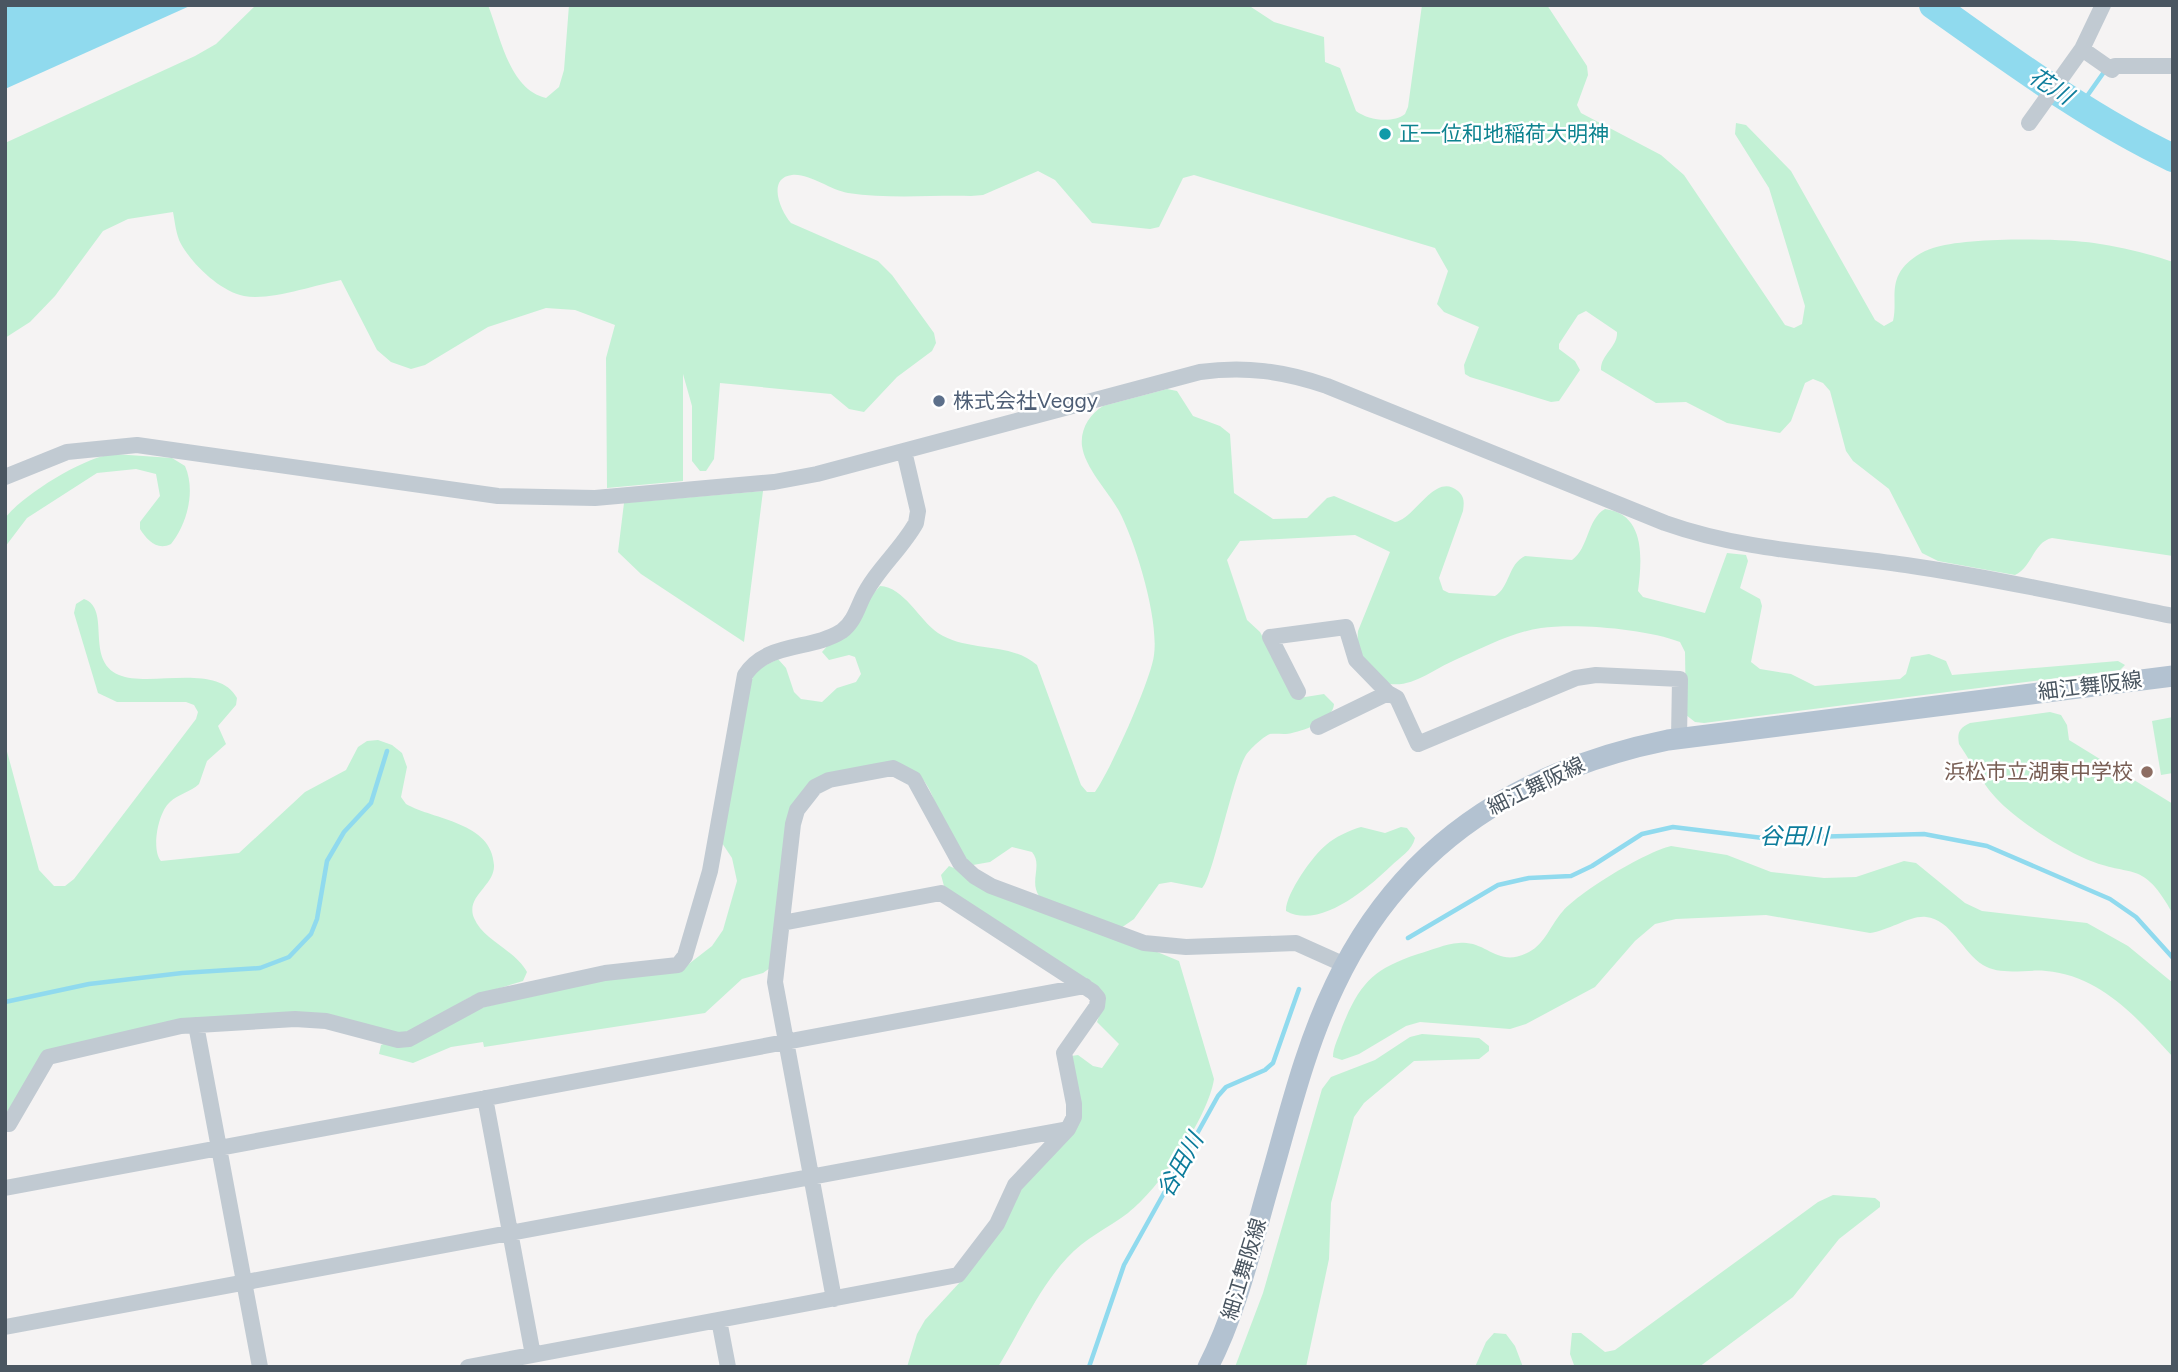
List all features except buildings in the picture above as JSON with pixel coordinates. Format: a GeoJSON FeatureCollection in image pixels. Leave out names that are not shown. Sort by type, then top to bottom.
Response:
{"type":"FeatureCollection","features":[{"type":"Feature","properties":{"kind":"main road","name":"細江舞阪線"},"geometry":{"type":"LineString","coordinates":[[1208,1367],[1232,1311],[1309,1049],[1345,965],[1374,918],[1405,879],[1441,844],[1480,813],[1522,788],[1568,767],[1616,751],[1679,738],[2173,676]]}},
{"type":"Feature","properties":{"kind":"street"},"geometry":{"type":"LineString","coordinates":[[2029,123],[2080,52],[2103,5]]}},
{"type":"Feature","properties":{"kind":"street"},"geometry":{"type":"LineString","coordinates":[[2080,52],[2112,70],[2115,66],[2126,65],[2173,66]]}},
{"type":"Feature","properties":{"kind":"street"},"geometry":{"type":"LineString","coordinates":[[5,477],[67,452],[113,445],[138,445],[498,495],[570,499],[785,480],[1200,372],[1226,369],[1277,371],[1327,386],[1665,523],[1710,538],[1756,548],[1936,569],[2173,616]]}},
{"type":"Feature","properties":{"kind":"street"},"geometry":{"type":"LineString","coordinates":[[5,1124],[9,1124],[48,1057],[147,1032],[196,1025],[310,1019],[386,1038],[409,1039],[481,1000],[605,973],[673,966],[682,961],[710,871],[745,675],[759,658],[830,636],[851,623],[867,589],[916,523],[916,498],[904,450]]}},
{"type":"Feature","properties":{"kind":"street"},"geometry":{"type":"LineString","coordinates":[[1298,692],[1269,637],[1346,626],[1356,660],[1388,693],[1397,698],[1418,744],[1586,676],[1680,679],[1679,738]]}},
{"type":"Feature","properties":{"kind":"street"},"geometry":{"type":"LineString","coordinates":[[1318,727],[1388,693]]}},
{"type":"Feature","properties":{"kind":"street"},"geometry":{"type":"LineString","coordinates":[[834,1298],[775,982],[793,824],[804,797],[829,780],[893,768],[915,779],[960,863],[974,876],[991,886],[1144,943],[1186,947],[1296,943],[1345,965]]}},
{"type":"Feature","properties":{"kind":"street"},"geometry":{"type":"LineString","coordinates":[[468,1367],[958,1275],[998,1224],[1016,1185],[1068,1129],[1074,1117],[1074,1104],[1064,1054],[1097,1006],[1098,998],[1085,986],[942,893],[782,923]]}},
{"type":"Feature","properties":{"kind":"street"},"geometry":{"type":"LineString","coordinates":[[5,1188],[1085,986]]}},
{"type":"Feature","properties":{"kind":"street"},"geometry":{"type":"LineString","coordinates":[[196,1025],[260,1367]]}},
{"type":"Feature","properties":{"kind":"street"},"geometry":{"type":"LineString","coordinates":[[485,1098],[533,1355]]}},
{"type":"Feature","properties":{"kind":"street"},"geometry":{"type":"LineString","coordinates":[[5,1327],[1068,1129]]}},
{"type":"Feature","properties":{"kind":"street"},"geometry":{"type":"LineString","coordinates":[[719,1320],[727,1367]]}},
{"type":"Feature","properties":{"kind":"green space"},"geometry":{"type":"Polygon","coordinates":[[[256,5],[488,5],[502,47],[515,73],[533,93],[546,98],[559,87],[564,70],[569,5],[1248,5],[1274,22],[1324,37],[1325,62],[1340,68],[1356,111],[1373,119],[1387,120],[1405,114],[1408,107],[1422,5],[1547,5],[1587,66],[1588,75],[1577,105],[1581,113],[1661,155],[1684,175],[1785,325],[1794,328],[1802,324],[1805,306],[1769,188],[1735,134],[1736,123],[1746,125],[1791,171],[1875,320],[1884,326],[1893,321],[1895,285],[1902,270],[1923,252],[1947,244],[2036,239],[2079,241],[2124,248],[2173,262],[2173,556],[2052,538],[2041,544],[2021,572],[2015,575],[1938,561],[1922,553],[1889,489],[1853,461],[1846,451],[1830,391],[1823,383],[1813,379],[1805,383],[1791,421],[1780,433],[1727,423],[1686,402],[1656,403],[1601,370],[1617,332],[1586,311],[1578,315],[1559,344],[1559,349],[1575,361],[1580,370],[1559,401],[1551,402],[1470,377],[1465,374],[1464,365],[1479,327],[1444,312],[1437,304],[1448,271],[1435,248],[1194,175],[1183,178],[1159,227],[1150,229],[1092,223],[1055,180],[1038,171],[983,195],[971,196],[863,195],[841,191],[799,175],[784,177],[779,182],[778,196],[791,223],[878,261],[892,275],[934,333],[936,343],[932,351],[897,377],[864,412],[849,409],[831,394],[720,383],[714,459],[706,471],[700,471],[692,461],[692,406],[683,374],[683,481],[607,488],[606,358],[615,325],[575,310],[546,308],[488,327],[425,365],[411,369],[391,362],[377,350],[341,280],[266,296],[244,296],[235,293],[208,276],[186,252],[178,237],[173,212],[128,219],[103,231],[55,296],[30,322],[5,338],[5,143],[195,56],[216,44],[256,5]]]}},
{"type":"Feature","properties":{"kind":"green space"},"geometry":{"type":"Polygon","coordinates":[[[1167,389],[1177,391],[1193,416],[1220,426],[1230,434],[1234,493],[1273,519],[1307,518],[1327,498],[1334,496],[1395,522],[1403,519],[1441,487],[1450,486],[1458,491],[1463,498],[1463,511],[1439,578],[1443,590],[1449,593],[1495,596],[1504,587],[1515,564],[1525,556],[1572,560],[1578,555],[1595,520],[1605,509],[1618,513],[1635,529],[1640,553],[1638,591],[1643,597],[1705,613],[1727,553],[1746,555],[1748,561],[1740,588],[1760,599],[1762,606],[1751,662],[1760,669],[1791,674],[1815,686],[1900,679],[1906,674],[1911,657],[1929,654],[1946,661],[1952,675],[2118,661],[2125,665],[2120,670],[1704,723],[1695,722],[1686,715],[1685,652],[1680,642],[1631,631],[1556,627],[1519,633],[1416,680],[1390,684],[1366,662],[1359,648],[1358,631],[1390,552],[1355,535],[1240,541],[1227,560],[1247,620],[1260,632],[1292,692],[1299,698],[1324,694],[1334,704],[1329,715],[1318,723],[1292,733],[1270,734],[1246,755],[1202,888],[1171,882],[1159,884],[1134,919],[1121,928],[1039,896],[1035,885],[1036,862],[1032,852],[1012,847],[990,862],[973,865],[956,849],[932,794],[922,779],[907,768],[885,764],[851,769],[816,781],[791,808],[770,968],[742,979],[705,1013],[484,1047],[483,1042],[451,1047],[413,1063],[379,1054],[381,1045],[467,1011],[606,979],[681,970],[712,946],[723,930],[737,881],[732,858],[722,843],[748,688],[756,670],[778,659],[786,668],[794,692],[801,699],[822,702],[837,688],[856,682],[861,674],[855,657],[849,655],[829,660],[822,652],[880,586],[897,592],[938,633],[963,643],[1014,653],[1037,665],[1081,785],[1087,792],[1095,792],[1138,704],[1151,667],[1155,640],[1150,602],[1132,542],[1119,511],[1084,454],[1084,428],[1094,413],[1103,406],[1167,389]]]}},
{"type":"Feature","properties":{"kind":"green space"},"geometry":{"type":"Polygon","coordinates":[[[114,454],[172,458],[185,466],[190,496],[185,517],[171,544],[157,545],[140,529],[140,522],[160,496],[156,474],[136,469],[97,473],[27,518],[5,547],[5,518],[14,509],[55,478],[87,462],[114,454]]]}},
{"type":"Feature","properties":{"kind":"green space"},"geometry":{"type":"Polygon","coordinates":[[[763,491],[744,642],[641,574],[618,552],[624,503],[763,491]]]}},
{"type":"Feature","properties":{"kind":"green space"},"geometry":{"type":"Polygon","coordinates":[[[84,599],[92,605],[96,613],[103,658],[109,668],[119,675],[148,679],[199,678],[227,687],[237,698],[236,705],[218,726],[226,744],[207,761],[199,784],[173,799],[162,814],[156,840],[161,861],[239,853],[305,792],[346,770],[358,747],[367,741],[378,740],[392,745],[402,753],[407,767],[401,797],[406,804],[473,831],[491,851],[493,872],[473,903],[472,910],[484,933],[522,964],[527,972],[523,981],[470,997],[417,1029],[398,1034],[327,1015],[180,1020],[49,1050],[5,1115],[5,744],[39,870],[54,886],[65,886],[74,879],[196,719],[198,712],[194,705],[186,702],[117,702],[98,693],[74,613],[76,604],[84,599]]]}},
{"type":"Feature","properties":{"kind":"green space"},"geometry":{"type":"Polygon","coordinates":[[[2050,712],[2061,715],[2067,725],[2069,740],[2173,804],[2173,914],[2162,896],[2144,877],[2075,854],[2015,815],[1991,792],[1959,744],[1960,731],[1970,723],[2050,712]]]}},
{"type":"Feature","properties":{"kind":"green space"},"geometry":{"type":"Polygon","coordinates":[[[2173,717],[2173,773],[2161,775],[2152,721],[2173,717]]]}},
{"type":"Feature","properties":{"kind":"green space"},"geometry":{"type":"Polygon","coordinates":[[[1361,827],[1385,833],[1401,827],[1407,828],[1415,838],[1405,854],[1370,885],[1343,904],[1314,915],[1299,915],[1286,911],[1295,886],[1321,850],[1338,837],[1361,827]]]}},
{"type":"Feature","properties":{"kind":"green space"},"geometry":{"type":"Polygon","coordinates":[[[1671,846],[1727,855],[1771,872],[1824,878],[1856,877],[1904,861],[1916,863],[1965,903],[1982,911],[2087,923],[2128,946],[2173,983],[2173,1057],[2132,1014],[2102,990],[2085,981],[2046,971],[2006,971],[1990,968],[1976,960],[1950,930],[1935,919],[1913,918],[1870,933],[1766,915],[1676,919],[1655,924],[1635,941],[1595,987],[1526,1024],[1510,1029],[1420,1022],[1406,1026],[1359,1054],[1342,1060],[1333,1057],[1342,1027],[1355,999],[1379,972],[1403,960],[1454,944],[1469,943],[1508,957],[1529,952],[1544,939],[1563,911],[1584,893],[1630,864],[1671,846]]]}},
{"type":"Feature","properties":{"kind":"green space"},"geometry":{"type":"Polygon","coordinates":[[[949,866],[1179,961],[1214,1079],[1202,1113],[1167,1170],[1128,1213],[1088,1239],[1067,1258],[1039,1296],[998,1367],[907,1367],[917,1334],[925,1320],[961,1281],[1020,1189],[1072,1132],[1071,1056],[1078,1055],[1093,1066],[1102,1068],[1119,1044],[1097,1022],[1102,1008],[944,886],[941,875],[949,866]]]}},
{"type":"Feature","properties":{"kind":"green space"},"geometry":{"type":"Polygon","coordinates":[[[1422,1034],[1479,1038],[1489,1046],[1489,1051],[1479,1059],[1414,1061],[1364,1103],[1354,1117],[1331,1203],[1329,1259],[1306,1367],[1235,1367],[1263,1293],[1322,1089],[1331,1077],[1375,1060],[1410,1037],[1422,1034]]]}},
{"type":"Feature","properties":{"kind":"green space"},"geometry":{"type":"Polygon","coordinates":[[[1833,1195],[1875,1198],[1880,1202],[1880,1207],[1839,1239],[1793,1297],[1699,1367],[1574,1365],[1570,1354],[1572,1333],[1581,1333],[1605,1352],[1615,1350],[1818,1202],[1833,1195]]]}},
{"type":"Feature","properties":{"kind":"green space"},"geometry":{"type":"Polygon","coordinates":[[[1494,1333],[1506,1334],[1515,1346],[1523,1367],[1475,1367],[1486,1342],[1494,1333]]]}},
{"type":"Feature","properties":{"kind":"water"},"geometry":{"type":"Polygon","coordinates":[[[5,5],[192,5],[5,89],[5,5]]]}},
{"type":"Feature","properties":{"kind":"waterway","name":"花川"},"geometry":{"type":"LineString","coordinates":[[1933,5],[2080,106],[2173,158]]}},
{"type":"Feature","properties":{"kind":"waterway"},"geometry":{"type":"LineString","coordinates":[[2080,106],[2104,72]]}},
{"type":"Feature","properties":{"kind":"waterway"},"geometry":{"type":"LineString","coordinates":[[5,1002],[89,984],[182,973],[260,968],[289,957],[311,934],[317,919],[327,861],[344,832],[371,803],[387,751]]}},
{"type":"Feature","properties":{"kind":"waterway","name":"谷田川"},"geometry":{"type":"LineString","coordinates":[[1408,938],[1498,885],[1529,878],[1571,876],[1642,834],[1673,827],[1763,838],[1924,834],[1987,846],[2110,899],[2136,917],[2173,958]]}},
{"type":"Feature","properties":{"kind":"waterway","name":"谷田川"},"geometry":{"type":"LineString","coordinates":[[1089,1367],[1124,1265],[1218,1096],[1226,1087],[1265,1070],[1273,1063],[1299,989]]}},
{"type":"Feature","properties":{"kind":"place","name":"正一位和地稲荷大明神"},"geometry":{"type":"Point","coordinates":[1385,134]}},
{"type":"Feature","properties":{"kind":"place","name":"株式会社Veggy"},"geometry":{"type":"Point","coordinates":[939,401]}},
{"type":"Feature","properties":{"kind":"place","name":"浜松市立湖東中学校"},"geometry":{"type":"Point","coordinates":[2147,772]}}]}
